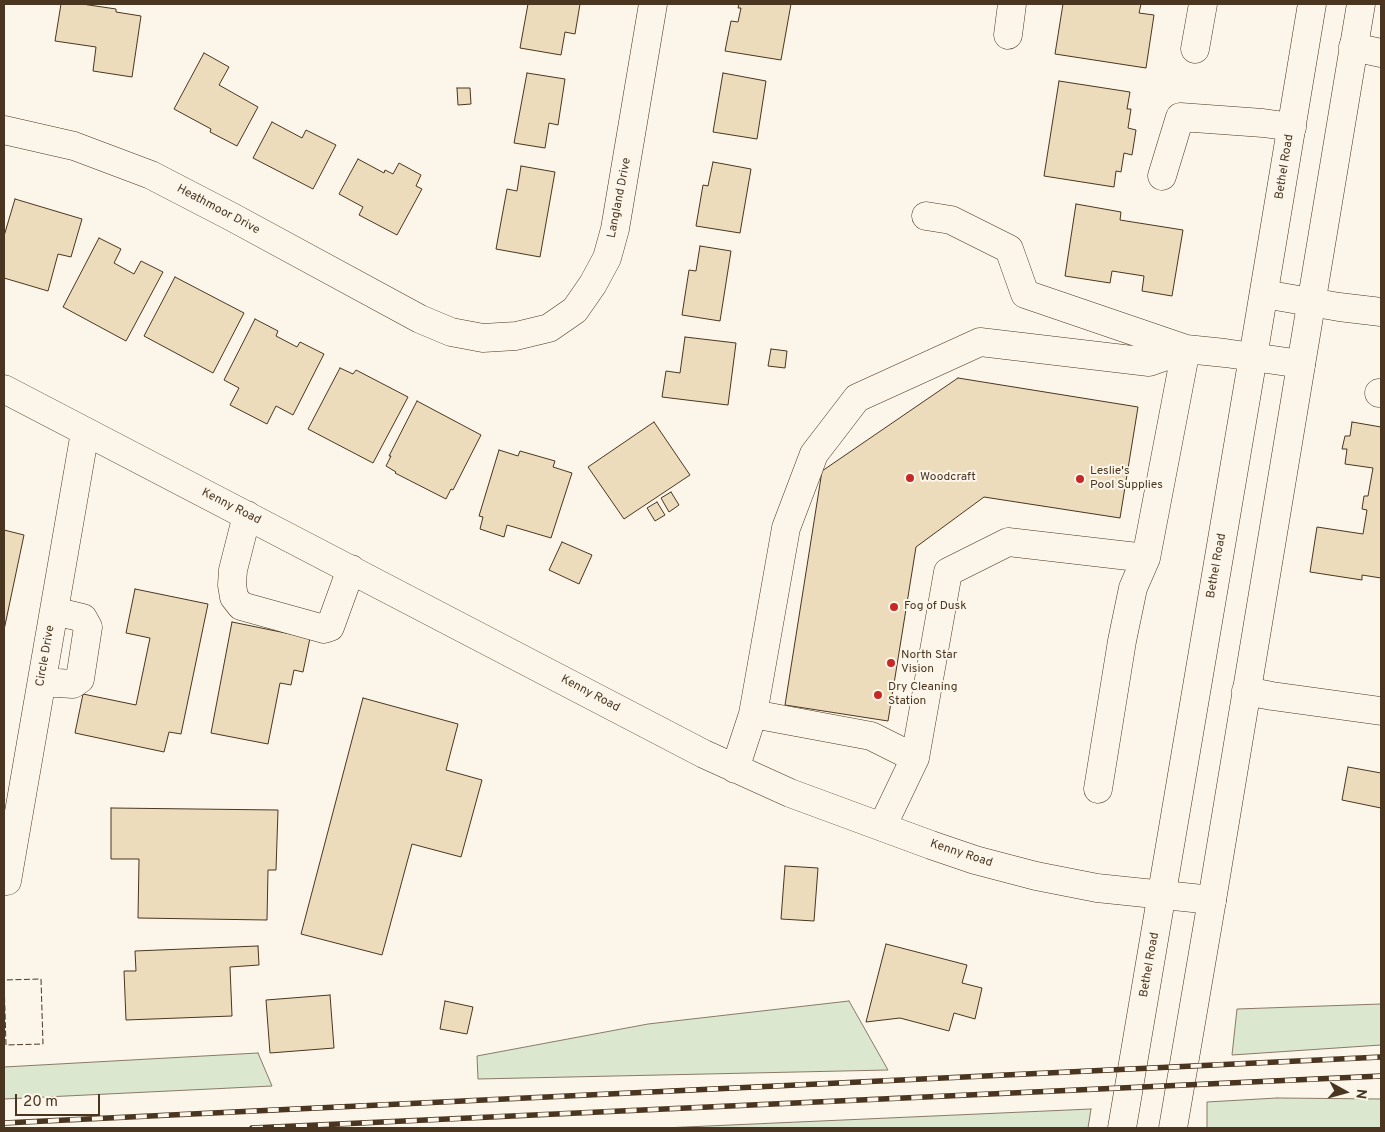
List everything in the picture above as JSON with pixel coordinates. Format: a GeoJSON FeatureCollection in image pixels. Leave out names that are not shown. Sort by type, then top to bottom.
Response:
{"type":"FeatureCollection","features":[{"type":"Feature","properties":{"kind":"street","name":"Langland Drive"},"geometry":{"type":"LineString","coordinates":[[420,319],[451,332],[483,338],[508,337],[549,328],[575,310],[593,284],[607,258],[616,229],[653,4]]}},
{"type":"Feature","properties":{"kind":"street"},"geometry":{"type":"LineString","coordinates":[[1008,35],[1012,4]]}},
{"type":"Feature","properties":{"kind":"street"},"geometry":{"type":"LineString","coordinates":[[1196,49],[1203,4]]}},
{"type":"Feature","properties":{"kind":"street","name":"Bethel Road"},"geometry":{"type":"LineString","coordinates":[[1122,1128],[1312,4]]}},
{"type":"Feature","properties":{"kind":"street"},"geometry":{"type":"LineString","coordinates":[[1173,1128],[1361,4]]}},
{"type":"Feature","properties":{"kind":"street"},"geometry":{"type":"LineString","coordinates":[[1353,47],[1381,53]]}},
{"type":"Feature","properties":{"kind":"street"},"geometry":{"type":"LineString","coordinates":[[1162,176],[1180,117],[1292,127]]}},
{"type":"Feature","properties":{"kind":"street","name":"Heathmoor Drive"},"geometry":{"type":"LineString","coordinates":[[4,130],[74,146],[151,174],[420,319]]}},
{"type":"Feature","properties":{"kind":"street"},"geometry":{"type":"LineString","coordinates":[[926,216],[951,220],[1008,248],[1025,294],[1186,349],[1301,364]]}},
{"type":"Feature","properties":{"kind":"street"},"geometry":{"type":"LineString","coordinates":[[1264,294],[1381,312]]}},
{"type":"Feature","properties":{"kind":"street"},"geometry":{"type":"LineString","coordinates":[[735,769],[753,714],[786,528],[814,454],[857,398],[980,342],[1149,362],[1186,349]]}},
{"type":"Feature","properties":{"kind":"street"},"geometry":{"type":"LineString","coordinates":[[1098,789],[1122,641],[1133,588],[1146,558],[1186,349]]}},
{"type":"Feature","properties":{"kind":"street","name":"Kenny Road"},"geometry":{"type":"LineString","coordinates":[[4,389],[704,754],[790,793],[930,845],[975,860],[1036,876],[1097,888],[1212,900]]}},
{"type":"Feature","properties":{"kind":"street","name":"Circle Drive"},"geometry":{"type":"LineString","coordinates":[[6,880],[85,432]]}},
{"type":"Feature","properties":{"kind":"street"},"geometry":{"type":"LineString","coordinates":[[248,515],[233,570],[232,585],[234,597],[242,606],[324,629],[330,627],[351,569]]}},
{"type":"Feature","properties":{"kind":"street"},"geometry":{"type":"LineString","coordinates":[[882,826],[915,758],[948,572],[1008,542],[1146,558]]}},
{"type":"Feature","properties":{"kind":"street"},"geometry":{"type":"LineString","coordinates":[[42,682],[73,684],[80,679],[88,627],[83,618],[54,611]]}},
{"type":"Feature","properties":{"kind":"street"},"geometry":{"type":"LineString","coordinates":[[1246,691],[1381,711]]}},
{"type":"Feature","properties":{"kind":"street"},"geometry":{"type":"LineString","coordinates":[[753,714],[871,736],[915,758]]}},
{"type":"Feature","properties":{"kind":"green space"},"geometry":{"type":"Polygon","coordinates":[[[849,1001],[888,1070],[478,1079],[477,1056],[648,1024],[849,1001]]]}},
{"type":"Feature","properties":{"kind":"green space"},"geometry":{"type":"Polygon","coordinates":[[[1381,1004],[1381,1045],[1232,1055],[1237,1009],[1381,1004]]]}},
{"type":"Feature","properties":{"kind":"green space"},"geometry":{"type":"Polygon","coordinates":[[[258,1053],[272,1086],[4,1099],[4,1067],[258,1053]]]}},
{"type":"Feature","properties":{"kind":"green space"},"geometry":{"type":"Polygon","coordinates":[[[1277,1098],[1381,1099],[1381,1128],[1207,1128],[1207,1102],[1277,1098]]]}},
{"type":"Feature","properties":{"kind":"green space"},"geometry":{"type":"Polygon","coordinates":[[[1091,1109],[1088,1128],[663,1128],[1091,1109]]]}},
{"type":"Feature","properties":{"kind":"building"},"geometry":{"type":"Polygon","coordinates":[[[61,4],[82,4],[116,9],[116,12],[141,16],[132,77],[93,71],[96,47],[55,41],[61,4]]]}},
{"type":"Feature","properties":{"kind":"building"},"geometry":{"type":"Polygon","coordinates":[[[528,4],[580,4],[575,34],[565,32],[561,55],[520,48],[528,4]]]}},
{"type":"Feature","properties":{"kind":"building"},"geometry":{"type":"Polygon","coordinates":[[[739,4],[791,4],[781,60],[725,51],[731,21],[738,22],[741,8],[738,8],[739,4]]]}},
{"type":"Feature","properties":{"kind":"building"},"geometry":{"type":"Polygon","coordinates":[[[1063,4],[1141,4],[1139,13],[1154,15],[1146,68],[1055,54],[1063,4]]]}},
{"type":"Feature","properties":{"kind":"building"},"geometry":{"type":"Polygon","coordinates":[[[204,53],[229,67],[219,85],[258,107],[237,146],[210,132],[211,129],[174,109],[204,53]]]}},
{"type":"Feature","properties":{"kind":"building"},"geometry":{"type":"Polygon","coordinates":[[[527,73],[565,79],[558,125],[549,123],[545,148],[514,143],[527,73]]]}},
{"type":"Feature","properties":{"kind":"building"},"geometry":{"type":"Polygon","coordinates":[[[723,73],[766,81],[757,139],[713,132],[723,73]]]}},
{"type":"Feature","properties":{"kind":"building"},"geometry":{"type":"Polygon","coordinates":[[[1059,81],[1130,92],[1127,109],[1131,109],[1128,128],[1136,130],[1132,155],[1124,153],[1121,172],[1116,171],[1114,187],[1044,176],[1059,81]]]}},
{"type":"Feature","properties":{"kind":"building"},"geometry":{"type":"Polygon","coordinates":[[[457,88],[470,88],[471,104],[458,105],[457,88]]]}},
{"type":"Feature","properties":{"kind":"building"},"geometry":{"type":"Polygon","coordinates":[[[272,122],[302,138],[306,130],[336,145],[313,189],[253,158],[272,122]]]}},
{"type":"Feature","properties":{"kind":"building"},"geometry":{"type":"Polygon","coordinates":[[[358,159],[384,173],[385,170],[393,174],[399,163],[421,175],[416,186],[422,189],[397,235],[359,215],[363,207],[339,194],[358,159]]]}},
{"type":"Feature","properties":{"kind":"building"},"geometry":{"type":"Polygon","coordinates":[[[713,162],[751,169],[740,233],[696,226],[703,185],[708,186],[713,162]]]}},
{"type":"Feature","properties":{"kind":"building"},"geometry":{"type":"Polygon","coordinates":[[[521,166],[555,172],[540,257],[496,249],[507,189],[517,191],[521,166]]]}},
{"type":"Feature","properties":{"kind":"building"},"geometry":{"type":"Polygon","coordinates":[[[15,199],[82,219],[71,257],[58,254],[48,291],[4,278],[4,236],[15,199]]]}},
{"type":"Feature","properties":{"kind":"building"},"geometry":{"type":"Polygon","coordinates":[[[1076,204],[1121,212],[1120,220],[1183,230],[1172,296],[1142,291],[1144,276],[1112,271],[1110,283],[1065,276],[1076,204]]]}},
{"type":"Feature","properties":{"kind":"building"},"geometry":{"type":"Polygon","coordinates":[[[99,238],[121,249],[114,263],[134,274],[141,261],[163,272],[126,341],[63,307],[99,238]]]}},
{"type":"Feature","properties":{"kind":"building"},"geometry":{"type":"Polygon","coordinates":[[[700,246],[731,251],[720,321],[682,315],[689,270],[696,271],[700,246]]]}},
{"type":"Feature","properties":{"kind":"building"},"geometry":{"type":"Polygon","coordinates":[[[175,277],[244,313],[213,373],[144,336],[175,277]]]}},
{"type":"Feature","properties":{"kind":"building"},"geometry":{"type":"Polygon","coordinates":[[[255,319],[278,331],[276,336],[297,347],[300,342],[324,354],[293,415],[276,406],[267,424],[230,405],[239,388],[224,380],[255,319]]]}},
{"type":"Feature","properties":{"kind":"building"},"geometry":{"type":"Polygon","coordinates":[[[685,337],[736,343],[728,405],[662,397],[666,371],[680,373],[685,337]]]}},
{"type":"Feature","properties":{"kind":"building"},"geometry":{"type":"Polygon","coordinates":[[[771,349],[787,351],[785,368],[768,366],[771,349]]]}},
{"type":"Feature","properties":{"kind":"building"},"geometry":{"type":"Polygon","coordinates":[[[340,368],[353,374],[356,370],[408,397],[373,463],[308,429],[340,368]]]}},
{"type":"Feature","properties":{"kind":"building"},"geometry":{"type":"Polygon","coordinates":[[[958,378],[1138,407],[1120,518],[984,497],[916,547],[888,721],[785,705],[822,471],[958,378]]]}},
{"type":"Feature","properties":{"kind":"building"},"geometry":{"type":"Polygon","coordinates":[[[417,401],[481,435],[453,490],[451,489],[446,499],[395,473],[386,466],[391,456],[389,456],[417,401]]]}},
{"type":"Feature","properties":{"kind":"building"},"geometry":{"type":"Polygon","coordinates":[[[654,422],[690,475],[624,519],[588,467],[654,422]]]}},
{"type":"Feature","properties":{"kind":"building"},"geometry":{"type":"Polygon","coordinates":[[[1352,422],[1381,427],[1381,578],[1362,575],[1362,580],[1310,572],[1317,527],[1363,534],[1367,510],[1362,509],[1364,496],[1368,496],[1373,468],[1345,464],[1347,449],[1342,449],[1345,436],[1350,436],[1352,422]]]}},
{"type":"Feature","properties":{"kind":"building"},"geometry":{"type":"Polygon","coordinates":[[[499,450],[518,456],[520,451],[555,461],[553,467],[572,473],[551,538],[507,525],[504,537],[480,529],[483,517],[479,516],[499,450]]]}},
{"type":"Feature","properties":{"kind":"building"},"geometry":{"type":"Polygon","coordinates":[[[671,492],[679,505],[669,512],[661,498],[671,492]]]}},
{"type":"Feature","properties":{"kind":"building"},"geometry":{"type":"Polygon","coordinates":[[[657,502],[665,515],[655,521],[647,508],[657,502]]]}},
{"type":"Feature","properties":{"kind":"building"},"geometry":{"type":"Polygon","coordinates":[[[4,530],[24,535],[4,630],[4,530]]]}},
{"type":"Feature","properties":{"kind":"building"},"geometry":{"type":"Polygon","coordinates":[[[562,542],[592,555],[579,584],[549,570],[562,542]]]}},
{"type":"Feature","properties":{"kind":"building"},"geometry":{"type":"Polygon","coordinates":[[[135,589],[208,604],[181,734],[169,732],[164,752],[75,733],[83,694],[136,705],[150,638],[126,633],[135,589]]]}},
{"type":"Feature","properties":{"kind":"building"},"geometry":{"type":"Polygon","coordinates":[[[232,622],[310,638],[303,672],[294,670],[291,685],[280,683],[268,744],[211,733],[232,622]]]}},
{"type":"Feature","properties":{"kind":"building"},"geometry":{"type":"Polygon","coordinates":[[[363,698],[458,724],[446,770],[482,780],[461,857],[412,844],[382,955],[301,934],[363,698]]]}},
{"type":"Feature","properties":{"kind":"building"},"geometry":{"type":"Polygon","coordinates":[[[1348,767],[1381,773],[1381,808],[1342,800],[1348,767]]]}},
{"type":"Feature","properties":{"kind":"building"},"geometry":{"type":"Polygon","coordinates":[[[111,808],[278,810],[276,870],[268,870],[267,920],[138,918],[139,859],[111,859],[111,808]]]}},
{"type":"Feature","properties":{"kind":"building"},"geometry":{"type":"Polygon","coordinates":[[[785,866],[818,868],[814,921],[781,919],[785,866]]]}},
{"type":"Feature","properties":{"kind":"building"},"geometry":{"type":"Polygon","coordinates":[[[886,944],[967,965],[962,983],[982,988],[975,1019],[954,1013],[949,1031],[900,1018],[866,1022],[886,944]]]}},
{"type":"Feature","properties":{"kind":"building"},"geometry":{"type":"Polygon","coordinates":[[[258,946],[259,965],[230,967],[232,1016],[126,1020],[124,971],[136,971],[135,951],[258,946]]]}},
{"type":"Feature","properties":{"kind":"building"},"geometry":{"type":"Polygon","coordinates":[[[330,995],[334,1048],[270,1053],[266,1000],[330,995]]]}},
{"type":"Feature","properties":{"kind":"building"},"geometry":{"type":"Polygon","coordinates":[[[445,1001],[473,1007],[467,1034],[440,1029],[445,1001]]]}},
{"type":"Feature","properties":{"kind":"railway"},"geometry":{"type":"LineString","coordinates":[[4,1123],[1381,1057]]}},
{"type":"Feature","properties":{"kind":"railway"},"geometry":{"type":"LineString","coordinates":[[252,1128],[1381,1076]]}},
{"type":"Feature","properties":{"kind":"fence"},"geometry":{"type":"LineString","coordinates":[[41,979],[43,1044],[6,1045],[4,980],[41,979]]}},
{"type":"Feature","properties":{"kind":"place","name":"Woodcraft"},"geometry":{"type":"Point","coordinates":[910,478]}},
{"type":"Feature","properties":{"kind":"place","name":"Leslie's Pool Supplies"},"geometry":{"type":"Point","coordinates":[1080,479]}},
{"type":"Feature","properties":{"kind":"place","name":"Fog of Dusk"},"geometry":{"type":"Point","coordinates":[894,607]}},
{"type":"Feature","properties":{"kind":"place","name":"North Star Vision"},"geometry":{"type":"Point","coordinates":[891,663]}},
{"type":"Feature","properties":{"kind":"place","name":"Dry Cleaning Station"},"geometry":{"type":"Point","coordinates":[878,695]}}]}
